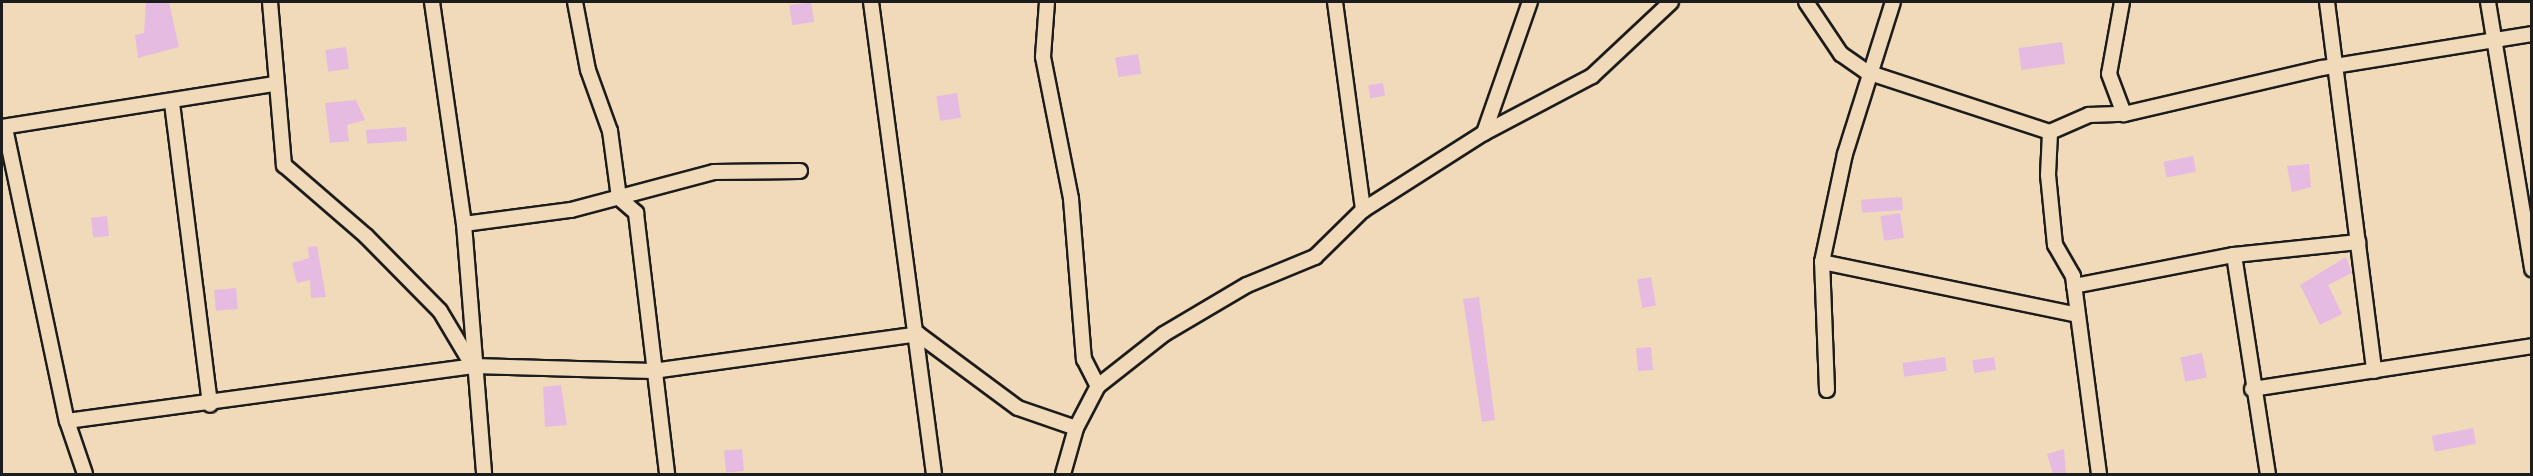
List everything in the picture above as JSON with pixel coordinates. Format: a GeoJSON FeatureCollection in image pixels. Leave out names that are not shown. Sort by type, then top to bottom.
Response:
{"type":"FeatureCollection","features":[{"type":"Feature","properties":{"kind":"street"},"geometry":{"type":"LineString","coordinates":[[270,2],[273,84],[284,165],[366,236],[440,311],[473,366]]}},
{"type":"Feature","properties":{"kind":"street"},"geometry":{"type":"LineString","coordinates":[[432,2],[464,224],[473,366],[484,474]]}},
{"type":"Feature","properties":{"kind":"street"},"geometry":{"type":"LineString","coordinates":[[575,2],[588,70],[610,131],[619,198],[636,213],[667,474]]}},
{"type":"Feature","properties":{"kind":"street"},"geometry":{"type":"LineString","coordinates":[[871,2],[918,334],[934,474]]}},
{"type":"Feature","properties":{"kind":"street"},"geometry":{"type":"LineString","coordinates":[[1047,2],[1043,57],[1071,199],[1084,359],[1098,386]]}},
{"type":"Feature","properties":{"kind":"street"},"geometry":{"type":"LineString","coordinates":[[1335,2],[1363,210]]}},
{"type":"Feature","properties":{"kind":"street"},"geometry":{"type":"LineString","coordinates":[[1484,133],[1530,2]]}},
{"type":"Feature","properties":{"kind":"street"},"geometry":{"type":"LineString","coordinates":[[1064,474],[1076,428],[1098,386],[1164,334],[1247,285],[1315,257],[1363,210],[1484,133],[1592,76],[1671,2]]}},
{"type":"Feature","properties":{"kind":"street"},"geometry":{"type":"LineString","coordinates":[[1806,2],[1841,54],[1867,72],[2050,132],[2089,115],[2124,114],[2336,65],[2532,34]]}},
{"type":"Feature","properties":{"kind":"street"},"geometry":{"type":"LineString","coordinates":[[1827,390],[1822,262],[1867,72],[1893,2]]}},
{"type":"Feature","properties":{"kind":"street"},"geometry":{"type":"LineString","coordinates":[[2122,2],[2109,74],[2124,114]]}},
{"type":"Feature","properties":{"kind":"street"},"geometry":{"type":"LineString","coordinates":[[2327,2],[2374,371]]}},
{"type":"Feature","properties":{"kind":"street"},"geometry":{"type":"LineString","coordinates":[[2488,2],[2517,194],[2532,269]]}},
{"type":"Feature","properties":{"kind":"street"},"geometry":{"type":"LineString","coordinates":[[85,474],[67,421],[3,127],[172,103],[229,87],[273,84]]}},
{"type":"Feature","properties":{"kind":"street"},"geometry":{"type":"LineString","coordinates":[[172,103],[210,405]]}},
{"type":"Feature","properties":{"kind":"street"},"geometry":{"type":"LineString","coordinates":[[2050,132],[2048,175],[2055,245],[2074,286],[2099,474]]}},
{"type":"Feature","properties":{"kind":"street"},"geometry":{"type":"LineString","coordinates":[[464,224],[571,210],[714,172],[800,171]]}},
{"type":"Feature","properties":{"kind":"street"},"geometry":{"type":"LineString","coordinates":[[2517,194],[2532,192]]}},
{"type":"Feature","properties":{"kind":"street"},"geometry":{"type":"LineString","coordinates":[[2074,286],[2234,255],[2358,242]]}},
{"type":"Feature","properties":{"kind":"street"},"geometry":{"type":"LineString","coordinates":[[2234,255],[2252,389],[2268,474]]}},
{"type":"Feature","properties":{"kind":"street"},"geometry":{"type":"LineString","coordinates":[[1822,262],[2078,315]]}},
{"type":"Feature","properties":{"kind":"street"},"geometry":{"type":"LineString","coordinates":[[67,421],[210,405],[473,366],[653,371],[918,334],[1018,408],[1076,428]]}},
{"type":"Feature","properties":{"kind":"street"},"geometry":{"type":"LineString","coordinates":[[2252,389],[2532,346]]}},
{"type":"Feature","properties":{"kind":"building"},"geometry":{"type":"Polygon","coordinates":[[[146,2],[169,2],[179,47],[138,58],[135,35],[144,33],[146,2]]]}},
{"type":"Feature","properties":{"kind":"building"},"geometry":{"type":"Polygon","coordinates":[[[811,2],[814,22],[792,25],[789,5],[811,2]]]}},
{"type":"Feature","properties":{"kind":"building"},"geometry":{"type":"Polygon","coordinates":[[[2062,42],[2065,64],[2021,70],[2018,48],[2062,42]]]}},
{"type":"Feature","properties":{"kind":"building"},"geometry":{"type":"Polygon","coordinates":[[[346,47],[349,69],[328,72],[325,50],[346,47]]]}},
{"type":"Feature","properties":{"kind":"building"},"geometry":{"type":"Polygon","coordinates":[[[1138,54],[1141,74],[1118,77],[1115,58],[1138,54]]]}},
{"type":"Feature","properties":{"kind":"building"},"geometry":{"type":"Polygon","coordinates":[[[1383,83],[1385,96],[1370,98],[1368,85],[1383,83]]]}},
{"type":"Feature","properties":{"kind":"building"},"geometry":{"type":"Polygon","coordinates":[[[957,93],[961,118],[940,121],[936,96],[957,93]]]}},
{"type":"Feature","properties":{"kind":"building"},"geometry":{"type":"Polygon","coordinates":[[[356,100],[365,120],[347,125],[349,141],[330,143],[325,103],[356,100]]]}},
{"type":"Feature","properties":{"kind":"building"},"geometry":{"type":"Polygon","coordinates":[[[406,127],[407,141],[367,144],[366,130],[406,127]]]}},
{"type":"Feature","properties":{"kind":"building"},"geometry":{"type":"Polygon","coordinates":[[[2193,156],[2196,172],[2167,177],[2164,162],[2193,156]]]}},
{"type":"Feature","properties":{"kind":"building"},"geometry":{"type":"Polygon","coordinates":[[[2309,164],[2311,187],[2292,192],[2287,166],[2309,164]]]}},
{"type":"Feature","properties":{"kind":"building"},"geometry":{"type":"Polygon","coordinates":[[[1902,197],[1903,210],[1862,213],[1861,200],[1902,197]]]}},
{"type":"Feature","properties":{"kind":"building"},"geometry":{"type":"Polygon","coordinates":[[[1900,213],[1904,238],[1884,241],[1880,216],[1900,213]]]}},
{"type":"Feature","properties":{"kind":"building"},"geometry":{"type":"Polygon","coordinates":[[[107,216],[109,236],[93,238],[91,218],[107,216]]]}},
{"type":"Feature","properties":{"kind":"building"},"geometry":{"type":"Polygon","coordinates":[[[317,246],[326,297],[311,298],[310,280],[297,283],[292,263],[309,258],[308,247],[317,246]]]}},
{"type":"Feature","properties":{"kind":"building"},"geometry":{"type":"Polygon","coordinates":[[[2346,257],[2352,273],[2328,285],[2342,314],[2320,325],[2300,285],[2346,257]]]}},
{"type":"Feature","properties":{"kind":"building"},"geometry":{"type":"Polygon","coordinates":[[[1651,277],[1656,306],[1642,308],[1637,279],[1651,277]]]}},
{"type":"Feature","properties":{"kind":"building"},"geometry":{"type":"Polygon","coordinates":[[[236,288],[238,309],[216,311],[214,290],[236,288]]]}},
{"type":"Feature","properties":{"kind":"building"},"geometry":{"type":"Polygon","coordinates":[[[1479,297],[1495,420],[1482,422],[1463,299],[1479,297]]]}},
{"type":"Feature","properties":{"kind":"building"},"geometry":{"type":"Polygon","coordinates":[[[1651,347],[1653,370],[1638,371],[1636,348],[1651,347]]]}},
{"type":"Feature","properties":{"kind":"building"},"geometry":{"type":"Polygon","coordinates":[[[2202,353],[2207,378],[2185,382],[2180,357],[2202,353]]]}},
{"type":"Feature","properties":{"kind":"building"},"geometry":{"type":"Polygon","coordinates":[[[1945,357],[1947,371],[1904,377],[1902,363],[1945,357]]]}},
{"type":"Feature","properties":{"kind":"building"},"geometry":{"type":"Polygon","coordinates":[[[1994,357],[1996,370],[1974,373],[1972,360],[1994,357]]]}},
{"type":"Feature","properties":{"kind":"building"},"geometry":{"type":"Polygon","coordinates":[[[561,385],[567,425],[545,427],[543,387],[561,385]]]}},
{"type":"Feature","properties":{"kind":"building"},"geometry":{"type":"Polygon","coordinates":[[[2473,428],[2476,444],[2435,452],[2432,436],[2473,428]]]}},
{"type":"Feature","properties":{"kind":"building"},"geometry":{"type":"Polygon","coordinates":[[[742,449],[744,471],[726,472],[724,451],[742,449]]]}},
{"type":"Feature","properties":{"kind":"building"},"geometry":{"type":"Polygon","coordinates":[[[2064,449],[2066,474],[2053,474],[2047,454],[2064,449]]]}}]}
